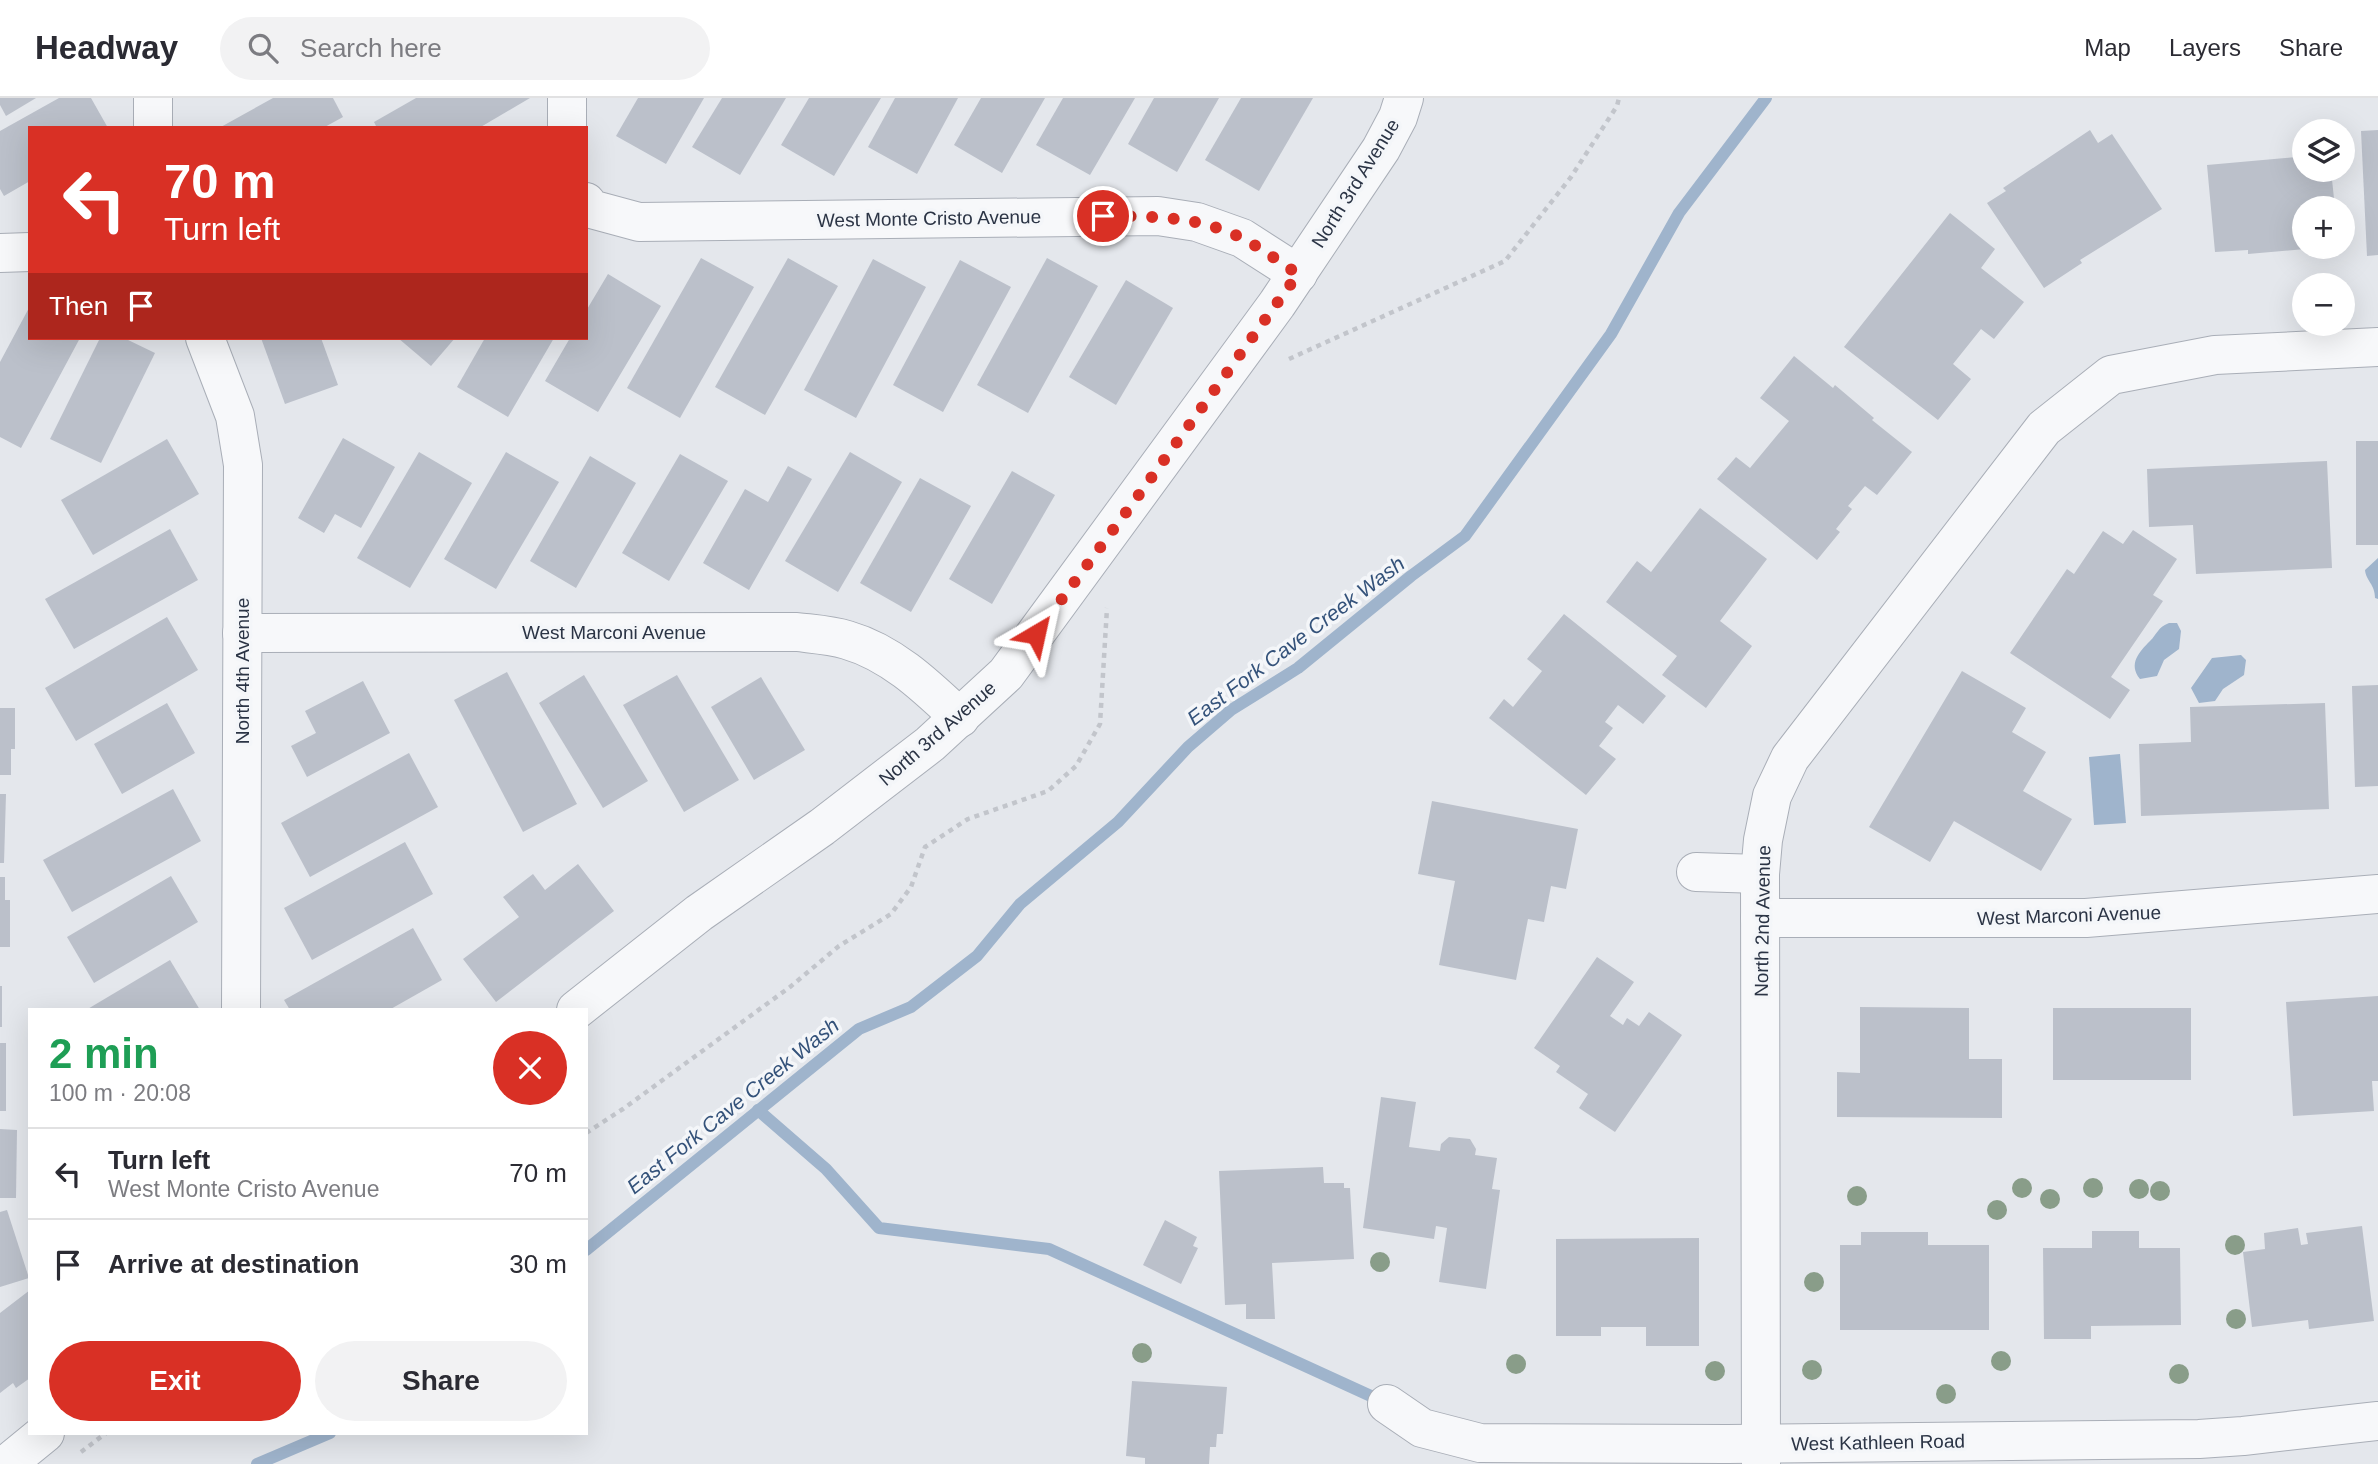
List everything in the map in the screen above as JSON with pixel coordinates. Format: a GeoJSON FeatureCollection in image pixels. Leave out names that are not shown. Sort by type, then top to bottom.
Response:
{"type":"FeatureCollection","features":[{"type":"Feature","properties":{"kind":"street"},"geometry":{"type":"LineString","coordinates":[[153,98],[153,126]]}},
{"type":"Feature","properties":{"kind":"street"},"geometry":{"type":"LineString","coordinates":[[567,98],[567,126]]}},
{"type":"Feature","properties":{"kind":"street","name":"North 3rd Avenue"},"geometry":{"type":"LineString","coordinates":[[579,1008],[699,913],[833,819],[930,744],[1006,674],[1298,274],[1381,149],[1398,117],[1404,98]]}},
{"type":"Feature","properties":{"kind":"street","name":"West Monte Cristo Avenue"},"geometry":{"type":"LineString","coordinates":[[589,205],[639,222],[1158,216],[1197,222],[1242,238],[1298,274]]}},
{"type":"Feature","properties":{"kind":"street"},"geometry":{"type":"LineString","coordinates":[[0,253],[28,252]]}},
{"type":"Feature","properties":{"kind":"street","name":"North 4th Avenue"},"geometry":{"type":"LineString","coordinates":[[206,340],[235,416],[243,465],[241,1008]]}},
{"type":"Feature","properties":{"kind":"street","name":"North 2nd Avenue"},"geometry":{"type":"LineString","coordinates":[[1761,1454],[1760,874],[1763,840],[1772,796],[1790,758],[2044,428],[2111,375],[2215,355],[2378,347]]}},
{"type":"Feature","properties":{"kind":"street","name":"West Marconi Avenue"},"geometry":{"type":"LineString","coordinates":[[242,633],[797,632],[846,640],[889,658],[960,718]]}},
{"type":"Feature","properties":{"kind":"street"},"geometry":{"type":"LineString","coordinates":[[1696,872],[1760,874]]}},
{"type":"Feature","properties":{"kind":"street","name":"West Marconi Avenue"},"geometry":{"type":"LineString","coordinates":[[1760,918],[2086,918],[2378,894]]}},
{"type":"Feature","properties":{"kind":"street","name":"West Kathleen Road"},"geometry":{"type":"LineString","coordinates":[[1387,1404],[1422,1428],[1480,1443],[1761,1454],[2243,1436],[2378,1421]]}},
{"type":"Feature","properties":{"kind":"street"},"geometry":{"type":"LineString","coordinates":[[7,1464],[43,1435]]}},
{"type":"Feature","properties":{"kind":"path"},"geometry":{"type":"LineString","coordinates":[[1283,362],[1505,261],[1571,177],[1617,106],[1619,98]]}},
{"type":"Feature","properties":{"kind":"path"},"geometry":{"type":"LineString","coordinates":[[588,1132],[790,987],[839,946],[891,914],[911,887],[925,846],[968,819],[1048,791],[1076,766],[1100,724],[1106,609],[1112,600]]}},
{"type":"Feature","properties":{"kind":"path"},"geometry":{"type":"LineString","coordinates":[[76,1456],[103,1435]]}},
{"type":"Feature","properties":{"kind":"water"},"geometry":{"type":"Polygon","coordinates":[[[2378,558],[2378,599],[2375,598],[2365,570],[2378,558]]]}},
{"type":"Feature","properties":{"kind":"water"},"geometry":{"type":"Polygon","coordinates":[[[2169,623],[2177,623],[2181,631],[2179,649],[2164,660],[2157,676],[2140,679],[2135,668],[2136,658],[2160,629],[2169,623]]]}},
{"type":"Feature","properties":{"kind":"water"},"geometry":{"type":"Polygon","coordinates":[[[2241,655],[2246,660],[2244,675],[2223,689],[2215,701],[2199,703],[2191,688],[2212,658],[2241,655]]]}},
{"type":"Feature","properties":{"kind":"water"},"geometry":{"type":"Polygon","coordinates":[[[2120,754],[2126,823],[2094,825],[2089,757],[2120,754]]]}},
{"type":"Feature","properties":{"kind":"building"},"geometry":{"type":"Polygon","coordinates":[[[0,98],[36,98],[6,116],[0,105],[0,98]]]}},
{"type":"Feature","properties":{"kind":"building"},"geometry":{"type":"Polygon","coordinates":[[[59,98],[91,98],[107,126],[28,126],[28,182],[4,196],[0,189],[0,131],[59,98]]]}},
{"type":"Feature","properties":{"kind":"building"},"geometry":{"type":"Polygon","coordinates":[[[273,98],[333,98],[343,117],[327,126],[223,126],[273,98]]]}},
{"type":"Feature","properties":{"kind":"building"},"geometry":{"type":"Polygon","coordinates":[[[416,98],[530,98],[482,126],[376,126],[374,122],[416,98]]]}},
{"type":"Feature","properties":{"kind":"building"},"geometry":{"type":"Polygon","coordinates":[[[638,98],[704,98],[666,164],[616,136],[638,98]]]}},
{"type":"Feature","properties":{"kind":"building"},"geometry":{"type":"Polygon","coordinates":[[[722,98],[786,98],[740,175],[692,147],[722,98]]]}},
{"type":"Feature","properties":{"kind":"building"},"geometry":{"type":"Polygon","coordinates":[[[809,98],[881,98],[834,176],[781,145],[809,98]]]}},
{"type":"Feature","properties":{"kind":"building"},"geometry":{"type":"Polygon","coordinates":[[[895,98],[958,98],[917,174],[868,147],[895,98]]]}},
{"type":"Feature","properties":{"kind":"building"},"geometry":{"type":"Polygon","coordinates":[[[981,98],[1045,98],[1002,173],[954,145],[981,98]]]}},
{"type":"Feature","properties":{"kind":"building"},"geometry":{"type":"Polygon","coordinates":[[[1063,98],[1135,98],[1090,175],[1036,145],[1063,98]]]}},
{"type":"Feature","properties":{"kind":"building"},"geometry":{"type":"Polygon","coordinates":[[[1154,98],[1219,98],[1177,172],[1128,144],[1154,98]]]}},
{"type":"Feature","properties":{"kind":"building"},"geometry":{"type":"Polygon","coordinates":[[[1241,98],[1313,98],[1259,191],[1205,160],[1241,98]]]}},
{"type":"Feature","properties":{"kind":"building"},"geometry":{"type":"Polygon","coordinates":[[[2090,130],[2098,143],[2112,134],[2162,209],[2080,260],[2082,263],[2044,288],[1987,203],[2006,191],[2003,188],[2090,130]]]}},
{"type":"Feature","properties":{"kind":"building"},"geometry":{"type":"Polygon","coordinates":[[[2378,130],[2378,255],[2367,256],[2361,131],[2378,130]]]}},
{"type":"Feature","properties":{"kind":"building"},"geometry":{"type":"Polygon","coordinates":[[[2292,157],[2292,182],[2332,182],[2334,196],[2292,196],[2292,250],[2248,254],[2248,250],[2215,252],[2207,165],[2292,157]]]}},
{"type":"Feature","properties":{"kind":"building"},"geometry":{"type":"Polygon","coordinates":[[[1950,213],[1995,249],[1981,268],[2024,302],[1994,339],[1981,329],[1953,364],[1971,379],[1938,420],[1844,347],[1950,213]]]}},
{"type":"Feature","properties":{"kind":"building"},"geometry":{"type":"Polygon","coordinates":[[[701,258],[754,287],[680,418],[627,388],[701,258]]]}},
{"type":"Feature","properties":{"kind":"building"},"geometry":{"type":"Polygon","coordinates":[[[788,258],[838,286],[765,415],[715,387],[788,258]]]}},
{"type":"Feature","properties":{"kind":"building"},"geometry":{"type":"Polygon","coordinates":[[[1047,258],[1098,286],[1028,413],[977,385],[1047,258]]]}},
{"type":"Feature","properties":{"kind":"building"},"geometry":{"type":"Polygon","coordinates":[[[873,259],[926,287],[856,418],[804,390],[873,259]]]}},
{"type":"Feature","properties":{"kind":"building"},"geometry":{"type":"Polygon","coordinates":[[[960,260],[1011,287],[943,412],[893,385],[960,260]]]}},
{"type":"Feature","properties":{"kind":"building"},"geometry":{"type":"Polygon","coordinates":[[[608,274],[661,306],[598,412],[545,381],[569,340],[588,340],[588,308],[608,274]]]}},
{"type":"Feature","properties":{"kind":"building"},"geometry":{"type":"Polygon","coordinates":[[[1126,280],[1173,308],[1116,405],[1069,377],[1126,280]]]}},
{"type":"Feature","properties":{"kind":"building"},"geometry":{"type":"Polygon","coordinates":[[[28,310],[28,340],[79,340],[21,448],[0,437],[0,362],[28,310]]]}},
{"type":"Feature","properties":{"kind":"building"},"geometry":{"type":"Polygon","coordinates":[[[99,340],[128,340],[155,353],[101,463],[50,439],[99,340]]]}},
{"type":"Feature","properties":{"kind":"building"},"geometry":{"type":"Polygon","coordinates":[[[262,340],[322,340],[338,385],[285,404],[262,340]]]}},
{"type":"Feature","properties":{"kind":"building"},"geometry":{"type":"Polygon","coordinates":[[[400,340],[453,340],[431,366],[400,340]]]}},
{"type":"Feature","properties":{"kind":"building"},"geometry":{"type":"Polygon","coordinates":[[[484,340],[553,340],[508,417],[457,387],[484,340]]]}},
{"type":"Feature","properties":{"kind":"building"},"geometry":{"type":"Polygon","coordinates":[[[1794,356],[1833,388],[1835,385],[1874,418],[1872,420],[1912,452],[1877,495],[1865,486],[1848,506],[1852,509],[1836,529],[1840,532],[1817,560],[1717,479],[1736,457],[1750,468],[1789,421],[1760,398],[1794,356]]]}},
{"type":"Feature","properties":{"kind":"building"},"geometry":{"type":"Polygon","coordinates":[[[343,438],[395,467],[361,528],[335,514],[324,533],[298,518],[343,438]]]}},
{"type":"Feature","properties":{"kind":"building"},"geometry":{"type":"Polygon","coordinates":[[[167,439],[199,494],[93,555],[61,500],[167,439]]]}},
{"type":"Feature","properties":{"kind":"building"},"geometry":{"type":"Polygon","coordinates":[[[2356,441],[2378,441],[2378,545],[2356,545],[2356,441]]]}},
{"type":"Feature","properties":{"kind":"building"},"geometry":{"type":"Polygon","coordinates":[[[419,452],[472,483],[410,588],[357,558],[419,452]]]}},
{"type":"Feature","properties":{"kind":"building"},"geometry":{"type":"Polygon","coordinates":[[[506,452],[559,482],[496,589],[444,559],[506,452]]]}},
{"type":"Feature","properties":{"kind":"building"},"geometry":{"type":"Polygon","coordinates":[[[850,452],[902,482],[838,592],[785,561],[850,452]]]}},
{"type":"Feature","properties":{"kind":"building"},"geometry":{"type":"Polygon","coordinates":[[[680,454],[728,481],[669,581],[622,553],[680,454]]]}},
{"type":"Feature","properties":{"kind":"building"},"geometry":{"type":"Polygon","coordinates":[[[590,456],[636,483],[576,588],[530,561],[590,456]]]}},
{"type":"Feature","properties":{"kind":"building"},"geometry":{"type":"Polygon","coordinates":[[[2327,461],[2332,568],[2196,574],[2193,525],[2149,527],[2147,469],[2327,461]]]}},
{"type":"Feature","properties":{"kind":"building"},"geometry":{"type":"Polygon","coordinates":[[[788,466],[812,479],[749,590],[703,563],[745,489],[768,502],[788,466]]]}},
{"type":"Feature","properties":{"kind":"building"},"geometry":{"type":"Polygon","coordinates":[[[1012,471],[1055,495],[992,604],[949,579],[1012,471]]]}},
{"type":"Feature","properties":{"kind":"building"},"geometry":{"type":"Polygon","coordinates":[[[920,478],[971,506],[911,612],[860,583],[920,478]]]}},
{"type":"Feature","properties":{"kind":"building"},"geometry":{"type":"Polygon","coordinates":[[[1700,508],[1767,559],[1720,621],[1752,646],[1706,708],[1662,675],[1677,656],[1606,602],[1637,561],[1651,572],[1700,508]]]}},
{"type":"Feature","properties":{"kind":"building"},"geometry":{"type":"Polygon","coordinates":[[[170,529],[198,580],[74,649],[45,599],[170,529]]]}},
{"type":"Feature","properties":{"kind":"building"},"geometry":{"type":"Polygon","coordinates":[[[2133,530],[2177,559],[2153,595],[2163,601],[2111,677],[2130,690],[2110,719],[2010,653],[2067,569],[2074,574],[2103,531],[2123,544],[2133,530]]]}},
{"type":"Feature","properties":{"kind":"building"},"geometry":{"type":"Polygon","coordinates":[[[1564,614],[1666,696],[1643,724],[1618,705],[1605,722],[1613,728],[1599,746],[1616,759],[1586,795],[1489,718],[1504,699],[1513,707],[1542,671],[1527,659],[1564,614]]]}},
{"type":"Feature","properties":{"kind":"building"},"geometry":{"type":"Polygon","coordinates":[[[167,617],[198,670],[76,741],[45,688],[167,617]]]}},
{"type":"Feature","properties":{"kind":"building"},"geometry":{"type":"Polygon","coordinates":[[[1962,671],[2026,708],[2012,732],[2046,752],[2023,791],[2072,819],[2041,871],[1954,821],[1930,862],[1869,827],[1962,671]]]}},
{"type":"Feature","properties":{"kind":"building"},"geometry":{"type":"Polygon","coordinates":[[[507,672],[577,804],[523,832],[454,700],[507,672]]]}},
{"type":"Feature","properties":{"kind":"building"},"geometry":{"type":"Polygon","coordinates":[[[584,675],[648,781],[603,808],[539,703],[584,675]]]}},
{"type":"Feature","properties":{"kind":"building"},"geometry":{"type":"Polygon","coordinates":[[[677,675],[739,780],[684,812],[623,705],[677,675]]]}},
{"type":"Feature","properties":{"kind":"building"},"geometry":{"type":"Polygon","coordinates":[[[761,677],[805,750],[754,780],[711,707],[761,677]]]}},
{"type":"Feature","properties":{"kind":"building"},"geometry":{"type":"Polygon","coordinates":[[[363,681],[390,733],[307,777],[291,746],[316,733],[305,711],[363,681]]]}},
{"type":"Feature","properties":{"kind":"building"},"geometry":{"type":"Polygon","coordinates":[[[2378,685],[2378,786],[2355,787],[2352,686],[2378,685]]]}},
{"type":"Feature","properties":{"kind":"building"},"geometry":{"type":"Polygon","coordinates":[[[167,703],[195,753],[122,794],[94,744],[167,703]]]}},
{"type":"Feature","properties":{"kind":"building"},"geometry":{"type":"Polygon","coordinates":[[[2325,703],[2329,809],[2141,816],[2139,744],[2191,742],[2190,707],[2325,703]]]}},
{"type":"Feature","properties":{"kind":"building"},"geometry":{"type":"Polygon","coordinates":[[[0,708],[15,708],[15,749],[11,749],[11,775],[0,775],[0,708]]]}},
{"type":"Feature","properties":{"kind":"building"},"geometry":{"type":"Polygon","coordinates":[[[409,753],[438,807],[310,877],[281,823],[409,753]]]}},
{"type":"Feature","properties":{"kind":"building"},"geometry":{"type":"Polygon","coordinates":[[[173,789],[201,841],[72,912],[43,860],[173,789]]]}},
{"type":"Feature","properties":{"kind":"building"},"geometry":{"type":"Polygon","coordinates":[[[0,794],[6,794],[4,863],[0,863],[0,794]]]}},
{"type":"Feature","properties":{"kind":"building"},"geometry":{"type":"Polygon","coordinates":[[[1432,801],[1578,829],[1566,889],[1551,886],[1544,922],[1528,919],[1516,980],[1439,965],[1455,881],[1418,874],[1432,801]]]}},
{"type":"Feature","properties":{"kind":"building"},"geometry":{"type":"Polygon","coordinates":[[[405,842],[433,894],[312,960],[284,908],[405,842]]]}},
{"type":"Feature","properties":{"kind":"building"},"geometry":{"type":"Polygon","coordinates":[[[578,864],[614,911],[496,1002],[463,959],[519,917],[503,897],[533,874],[545,890],[578,864]]]}},
{"type":"Feature","properties":{"kind":"building"},"geometry":{"type":"Polygon","coordinates":[[[171,876],[198,922],[94,983],[67,937],[171,876]]]}},
{"type":"Feature","properties":{"kind":"building"},"geometry":{"type":"Polygon","coordinates":[[[0,877],[5,877],[5,900],[10,900],[10,947],[0,947],[0,877]]]}},
{"type":"Feature","properties":{"kind":"building"},"geometry":{"type":"Polygon","coordinates":[[[413,928],[442,980],[393,1008],[289,1008],[284,1000],[413,928]]]}},
{"type":"Feature","properties":{"kind":"building"},"geometry":{"type":"Polygon","coordinates":[[[1597,957],[1634,982],[1610,1016],[1623,1025],[1627,1018],[1639,1026],[1649,1012],[1682,1035],[1615,1132],[1579,1108],[1588,1094],[1556,1072],[1560,1066],[1534,1048],[1597,957]]]}},
{"type":"Feature","properties":{"kind":"building"},"geometry":{"type":"Polygon","coordinates":[[[170,960],[199,1008],[89,1008],[170,960]]]}},
{"type":"Feature","properties":{"kind":"building"},"geometry":{"type":"Polygon","coordinates":[[[2,986],[2,1027],[0,1027],[2,986]]]}},
{"type":"Feature","properties":{"kind":"building"},"geometry":{"type":"Polygon","coordinates":[[[2378,996],[2378,1081],[2372,1081],[2374,1111],[2293,1116],[2286,1002],[2378,996]]]}},
{"type":"Feature","properties":{"kind":"building"},"geometry":{"type":"Polygon","coordinates":[[[1860,1007],[1969,1008],[1969,1059],[2002,1059],[2002,1118],[1837,1117],[1837,1072],[1860,1073],[1860,1007]]]}},
{"type":"Feature","properties":{"kind":"building"},"geometry":{"type":"Polygon","coordinates":[[[2053,1008],[2191,1008],[2191,1080],[2053,1080],[2053,1008]]]}},
{"type":"Feature","properties":{"kind":"building"},"geometry":{"type":"Polygon","coordinates":[[[0,1043],[6,1043],[6,1111],[0,1111],[0,1043]]]}},
{"type":"Feature","properties":{"kind":"building"},"geometry":{"type":"Polygon","coordinates":[[[1381,1097],[1416,1102],[1409,1147],[1440,1151],[1441,1144],[1449,1137],[1470,1139],[1476,1149],[1475,1155],[1497,1158],[1492,1189],[1500,1190],[1486,1289],[1439,1282],[1447,1228],[1436,1226],[1434,1239],[1363,1228],[1381,1097]]]}},
{"type":"Feature","properties":{"kind":"building"},"geometry":{"type":"Polygon","coordinates":[[[0,1129],[17,1130],[16,1198],[0,1198],[0,1129]]]}},
{"type":"Feature","properties":{"kind":"building"},"geometry":{"type":"Polygon","coordinates":[[[1323,1167],[1324,1183],[1344,1183],[1344,1188],[1350,1188],[1354,1259],[1272,1263],[1275,1319],[1246,1319],[1246,1304],[1225,1305],[1219,1171],[1323,1167]]]}},
{"type":"Feature","properties":{"kind":"building"},"geometry":{"type":"Polygon","coordinates":[[[7,1210],[28,1278],[0,1287],[0,1212],[7,1210]]]}},
{"type":"Feature","properties":{"kind":"building"},"geometry":{"type":"Polygon","coordinates":[[[1165,1220],[1197,1237],[1193,1246],[1198,1248],[1181,1284],[1143,1265],[1165,1220]]]}},
{"type":"Feature","properties":{"kind":"building"},"geometry":{"type":"Polygon","coordinates":[[[2362,1226],[2374,1321],[2309,1329],[2308,1320],[2252,1327],[2243,1252],[2265,1249],[2264,1233],[2298,1228],[2301,1245],[2308,1244],[2306,1233],[2362,1226]]]}},
{"type":"Feature","properties":{"kind":"building"},"geometry":{"type":"Polygon","coordinates":[[[2092,1231],[2139,1231],[2139,1248],[2180,1248],[2181,1325],[2091,1326],[2091,1339],[2044,1339],[2043,1248],[2092,1248],[2092,1231]]]}},
{"type":"Feature","properties":{"kind":"building"},"geometry":{"type":"Polygon","coordinates":[[[1861,1232],[1928,1232],[1928,1245],[1989,1245],[1989,1330],[1840,1330],[1840,1245],[1861,1245],[1861,1232]]]}},
{"type":"Feature","properties":{"kind":"building"},"geometry":{"type":"Polygon","coordinates":[[[1699,1238],[1699,1346],[1646,1346],[1646,1327],[1601,1327],[1601,1336],[1556,1336],[1556,1239],[1699,1238]]]}},
{"type":"Feature","properties":{"kind":"building"},"geometry":{"type":"Polygon","coordinates":[[[28,1292],[28,1379],[16,1388],[13,1383],[0,1393],[0,1313],[28,1292]]]}},
{"type":"Feature","properties":{"kind":"building"},"geometry":{"type":"Polygon","coordinates":[[[1132,1381],[1227,1387],[1223,1434],[1217,1434],[1216,1447],[1210,1447],[1209,1464],[1145,1464],[1145,1458],[1126,1456],[1132,1381]]]}},
{"type":"Feature","properties":{"kind":"waterway","name":"East Fork Cave Creek Wash"},"geometry":{"type":"LineString","coordinates":[[588,1248],[859,1029],[911,1007],[977,956],[1020,904],[1118,822],[1188,747],[1231,710],[1298,668],[1411,576],[1465,536],[1611,334],[1679,213],[1766,98]]}},
{"type":"Feature","properties":{"kind":"waterway"},"geometry":{"type":"LineString","coordinates":[[758,1110],[826,1169],[879,1228],[1049,1249],[1384,1402]]}},
{"type":"Feature","properties":{"kind":"waterway","name":"East Fork Cave Creek Wash"},"geometry":{"type":"LineString","coordinates":[[257,1464],[325,1435]]}},
{"type":"Feature","properties":{"kind":"route"},"geometry":{"type":"LineString","coordinates":[[1036,634],[1298,274],[1242,238],[1197,222],[1158,216],[1103,216]]}}]}
